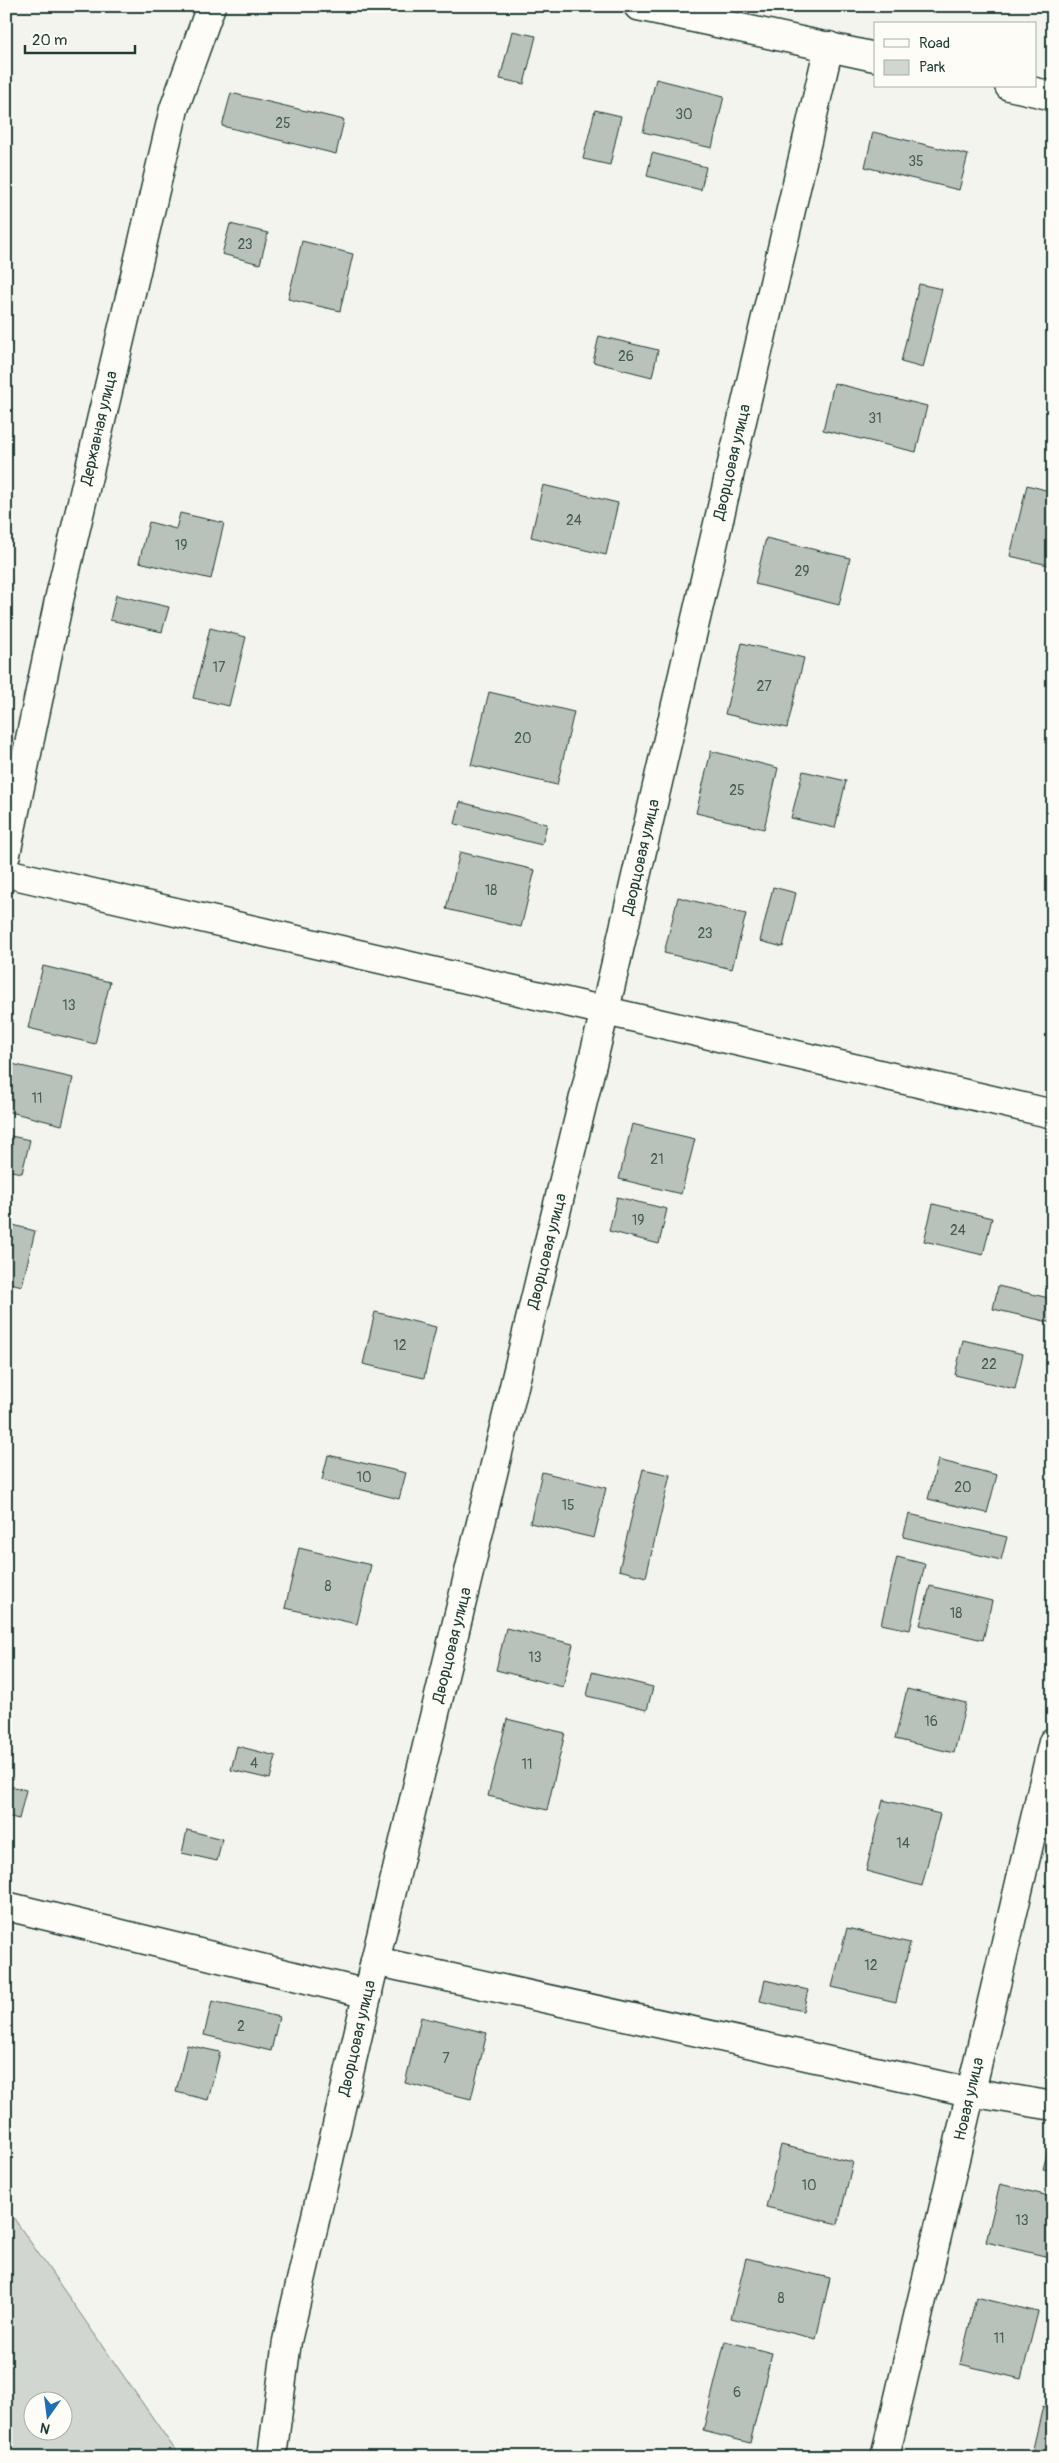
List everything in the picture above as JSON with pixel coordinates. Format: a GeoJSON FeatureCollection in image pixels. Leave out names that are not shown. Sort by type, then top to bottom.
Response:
{"type":"FeatureCollection","features":[{"type":"Feature","properties":{"kind":"street","name":"Державная улица"},"geometry":{"type":"LineString","coordinates":[[6,854],[59,600],[174,109],[211,6]]}},
{"type":"Feature","properties":{"kind":"street"},"geometry":{"type":"LineString","coordinates":[[638,6],[874,56]]}},
{"type":"Feature","properties":{"kind":"street","name":"Дворцовая улица"},"geometry":{"type":"LineString","coordinates":[[272,2457],[287,2342],[375,1961],[605,1010],[829,46]]}},
{"type":"Feature","properties":{"kind":"street"},"geometry":{"type":"LineString","coordinates":[[1018,88],[1053,96]]}},
{"type":"Feature","properties":{"kind":"street"},"geometry":{"type":"LineString","coordinates":[[6,873],[1053,1114]]}},
{"type":"Feature","properties":{"kind":"street","name":"Новая улица"},"geometry":{"type":"LineString","coordinates":[[885,2457],[1053,1742]]}},
{"type":"Feature","properties":{"kind":"street"},"geometry":{"type":"LineString","coordinates":[[6,1906],[368,1994]]}},
{"type":"Feature","properties":{"kind":"street"},"geometry":{"type":"LineString","coordinates":[[375,1961],[970,2092],[1053,2106]]}},
{"type":"Feature","properties":{"kind":"green space"},"geometry":{"type":"Polygon","coordinates":[[[6,2207],[180,2457],[6,2457],[6,2207]]]}},
{"type":"Feature","properties":{"kind":"building"},"geometry":{"type":"Polygon","coordinates":[[[512,31],[536,36],[524,84],[500,79],[512,31]]]}},
{"type":"Feature","properties":{"kind":"building"},"geometry":{"type":"Polygon","coordinates":[[[656,79],[724,96],[712,148],[643,132],[656,79]]]}},
{"type":"Feature","properties":{"kind":"building"},"geometry":{"type":"Polygon","coordinates":[[[231,93],[344,120],[336,154],[222,126],[231,93]]]}},
{"type":"Feature","properties":{"kind":"building"},"geometry":{"type":"Polygon","coordinates":[[[595,110],[621,116],[610,165],[583,159],[595,110]]]}},
{"type":"Feature","properties":{"kind":"building"},"geometry":{"type":"Polygon","coordinates":[[[873,132],[968,155],[959,190],[865,167],[873,132]]]}},
{"type":"Feature","properties":{"kind":"building"},"geometry":{"type":"Polygon","coordinates":[[[652,153],[706,167],[701,190],[647,176],[652,153]]]}},
{"type":"Feature","properties":{"kind":"building"},"geometry":{"type":"Polygon","coordinates":[[[230,224],[268,233],[260,264],[222,254],[230,224]]]}},
{"type":"Feature","properties":{"kind":"building"},"geometry":{"type":"Polygon","coordinates":[[[302,241],[353,254],[340,311],[288,299],[302,241]]]}},
{"type":"Feature","properties":{"kind":"building"},"geometry":{"type":"Polygon","coordinates":[[[919,284],[942,289],[923,368],[901,362],[919,284]]]}},
{"type":"Feature","properties":{"kind":"building"},"geometry":{"type":"Polygon","coordinates":[[[599,336],[658,350],[652,377],[593,362],[599,336]]]}},
{"type":"Feature","properties":{"kind":"building"},"geometry":{"type":"Polygon","coordinates":[[[834,383],[927,406],[916,452],[823,430],[834,383]]]}},
{"type":"Feature","properties":{"kind":"building"},"geometry":{"type":"Polygon","coordinates":[[[543,485],[618,503],[606,555],[531,537],[543,485]]]}},
{"type":"Feature","properties":{"kind":"building"},"geometry":{"type":"Polygon","coordinates":[[[1027,485],[1053,492],[1053,546],[1048,565],[1010,556],[1027,485]]]}},
{"type":"Feature","properties":{"kind":"building"},"geometry":{"type":"Polygon","coordinates":[[[180,513],[224,523],[211,579],[139,562],[149,522],[176,529],[180,513]]]}},
{"type":"Feature","properties":{"kind":"building"},"geometry":{"type":"Polygon","coordinates":[[[766,538],[850,558],[839,605],[755,584],[766,538]]]}},
{"type":"Feature","properties":{"kind":"building"},"geometry":{"type":"Polygon","coordinates":[[[116,595],[169,607],[162,632],[110,620],[116,595]]]}},
{"type":"Feature","properties":{"kind":"building"},"geometry":{"type":"Polygon","coordinates":[[[210,628],[246,637],[229,706],[193,698],[210,628]]]}},
{"type":"Feature","properties":{"kind":"building"},"geometry":{"type":"Polygon","coordinates":[[[742,643],[804,658],[787,728],[725,714],[742,643]]]}},
{"type":"Feature","properties":{"kind":"building"},"geometry":{"type":"Polygon","coordinates":[[[489,692],[574,712],[557,785],[471,765],[489,692]]]}},
{"type":"Feature","properties":{"kind":"building"},"geometry":{"type":"Polygon","coordinates":[[[711,751],[778,768],[764,829],[696,813],[711,751]]]}},
{"type":"Feature","properties":{"kind":"building"},"geometry":{"type":"Polygon","coordinates":[[[803,771],[846,781],[835,828],[791,818],[803,771]]]}},
{"type":"Feature","properties":{"kind":"building"},"geometry":{"type":"Polygon","coordinates":[[[460,802],[547,824],[542,845],[455,824],[460,802]]]}},
{"type":"Feature","properties":{"kind":"building"},"geometry":{"type":"Polygon","coordinates":[[[460,852],[535,870],[521,927],[446,909],[460,852]]]}},
{"type":"Feature","properties":{"kind":"building"},"geometry":{"type":"Polygon","coordinates":[[[773,887],[796,893],[783,947],[760,941],[773,887]]]}},
{"type":"Feature","properties":{"kind":"building"},"geometry":{"type":"Polygon","coordinates":[[[678,897],[746,914],[732,969],[664,953],[678,897]]]}},
{"type":"Feature","properties":{"kind":"building"},"geometry":{"type":"Polygon","coordinates":[[[43,966],[110,982],[95,1044],[28,1028],[43,966]]]}},
{"type":"Feature","properties":{"kind":"building"},"geometry":{"type":"Polygon","coordinates":[[[12,1064],[73,1078],[62,1125],[6,1111],[6,1085],[12,1064]]]}},
{"type":"Feature","properties":{"kind":"building"},"geometry":{"type":"Polygon","coordinates":[[[632,1124],[695,1139],[681,1194],[619,1179],[632,1124]]]}},
{"type":"Feature","properties":{"kind":"building"},"geometry":{"type":"Polygon","coordinates":[[[6,1135],[30,1140],[22,1173],[6,1170],[6,1135]]]}},
{"type":"Feature","properties":{"kind":"building"},"geometry":{"type":"Polygon","coordinates":[[[617,1197],[667,1209],[659,1244],[609,1231],[617,1197]]]}},
{"type":"Feature","properties":{"kind":"building"},"geometry":{"type":"Polygon","coordinates":[[[933,1204],[992,1218],[983,1255],[924,1241],[933,1204]]]}},
{"type":"Feature","properties":{"kind":"building"},"geometry":{"type":"Polygon","coordinates":[[[6,1223],[35,1231],[22,1286],[6,1282],[6,1223]]]}},
{"type":"Feature","properties":{"kind":"building"},"geometry":{"type":"Polygon","coordinates":[[[998,1286],[1053,1299],[1053,1323],[993,1309],[998,1286]]]}},
{"type":"Feature","properties":{"kind":"building"},"geometry":{"type":"Polygon","coordinates":[[[375,1312],[436,1327],[424,1378],[363,1364],[375,1312]]]}},
{"type":"Feature","properties":{"kind":"building"},"geometry":{"type":"Polygon","coordinates":[[[963,1340],[1023,1354],[1015,1389],[955,1375],[963,1340]]]}},
{"type":"Feature","properties":{"kind":"building"},"geometry":{"type":"Polygon","coordinates":[[[328,1455],[406,1473],[399,1499],[322,1480],[328,1455]]]}},
{"type":"Feature","properties":{"kind":"building"},"geometry":{"type":"Polygon","coordinates":[[[938,1460],[997,1475],[987,1513],[928,1499],[938,1460]]]}},
{"type":"Feature","properties":{"kind":"building"},"geometry":{"type":"Polygon","coordinates":[[[643,1469],[670,1475],[646,1577],[619,1570],[643,1469]]]}},
{"type":"Feature","properties":{"kind":"building"},"geometry":{"type":"Polygon","coordinates":[[[542,1472],[606,1488],[594,1538],[530,1523],[542,1472]]]}},
{"type":"Feature","properties":{"kind":"building"},"geometry":{"type":"Polygon","coordinates":[[[909,1514],[1007,1537],[1001,1560],[903,1537],[909,1514]]]}},
{"type":"Feature","properties":{"kind":"building"},"geometry":{"type":"Polygon","coordinates":[[[299,1548],[371,1565],[357,1624],[285,1608],[299,1548]]]}},
{"type":"Feature","properties":{"kind":"building"},"geometry":{"type":"Polygon","coordinates":[[[897,1557],[925,1564],[910,1630],[881,1624],[897,1557]]]}},
{"type":"Feature","properties":{"kind":"building"},"geometry":{"type":"Polygon","coordinates":[[[930,1586],[992,1601],[983,1640],[920,1625],[930,1586]]]}},
{"type":"Feature","properties":{"kind":"building"},"geometry":{"type":"Polygon","coordinates":[[[506,1628],[573,1644],[563,1687],[496,1670],[506,1628]]]}},
{"type":"Feature","properties":{"kind":"building"},"geometry":{"type":"Polygon","coordinates":[[[592,1672],[653,1687],[647,1710],[587,1696],[592,1672]]]}},
{"type":"Feature","properties":{"kind":"building"},"geometry":{"type":"Polygon","coordinates":[[[907,1689],[966,1703],[954,1753],[895,1739],[907,1689]]]}},
{"type":"Feature","properties":{"kind":"building"},"geometry":{"type":"Polygon","coordinates":[[[507,1719],[565,1733],[547,1810],[488,1796],[507,1719]]]}},
{"type":"Feature","properties":{"kind":"building"},"geometry":{"type":"Polygon","coordinates":[[[237,1746],[276,1756],[270,1779],[231,1770],[237,1746]]]}},
{"type":"Feature","properties":{"kind":"building"},"geometry":{"type":"Polygon","coordinates":[[[6,1785],[26,1790],[19,1819],[6,1816],[6,1785]]]}},
{"type":"Feature","properties":{"kind":"building"},"geometry":{"type":"Polygon","coordinates":[[[883,1800],[940,1814],[922,1886],[866,1871],[883,1800]]]}},
{"type":"Feature","properties":{"kind":"building"},"geometry":{"type":"Polygon","coordinates":[[[187,1830],[222,1839],[217,1861],[182,1853],[187,1830]]]}},
{"type":"Feature","properties":{"kind":"building"},"geometry":{"type":"Polygon","coordinates":[[[847,1928],[910,1943],[896,2002],[832,1987],[847,1928]]]}},
{"type":"Feature","properties":{"kind":"building"},"geometry":{"type":"Polygon","coordinates":[[[765,1980],[808,1990],[803,2011],[760,2001],[765,1980]]]}},
{"type":"Feature","properties":{"kind":"building"},"geometry":{"type":"Polygon","coordinates":[[[212,2001],[279,2017],[271,2051],[204,2035],[212,2001]]]}},
{"type":"Feature","properties":{"kind":"building"},"geometry":{"type":"Polygon","coordinates":[[[421,2017],[487,2033],[471,2099],[405,2083],[421,2017]]]}},
{"type":"Feature","properties":{"kind":"building"},"geometry":{"type":"Polygon","coordinates":[[[187,2045],[220,2052],[208,2100],[176,2092],[187,2045]]]}},
{"type":"Feature","properties":{"kind":"building"},"geometry":{"type":"Polygon","coordinates":[[[1050,2143],[1053,2144],[1053,2171],[1043,2169],[1050,2143]]]}},
{"type":"Feature","properties":{"kind":"building"},"geometry":{"type":"Polygon","coordinates":[[[781,2145],[853,2162],[838,2224],[766,2207],[781,2145]]]}},
{"type":"Feature","properties":{"kind":"building"},"geometry":{"type":"Polygon","coordinates":[[[1000,2184],[1053,2197],[1053,2258],[986,2242],[1000,2184]]]}},
{"type":"Feature","properties":{"kind":"building"},"geometry":{"type":"Polygon","coordinates":[[[746,2258],[830,2278],[816,2339],[731,2318],[746,2258]]]}},
{"type":"Feature","properties":{"kind":"building"},"geometry":{"type":"Polygon","coordinates":[[[976,2297],[1038,2312],[1021,2379],[960,2364],[976,2297]]]}},
{"type":"Feature","properties":{"kind":"building"},"geometry":{"type":"Polygon","coordinates":[[[725,2341],[772,2353],[750,2443],[703,2431],[725,2341]]]}},
{"type":"Feature","properties":{"kind":"building"},"geometry":{"type":"Polygon","coordinates":[[[1043,2406],[1053,2409],[1053,2457],[1031,2457],[1043,2406]]]}}]}
